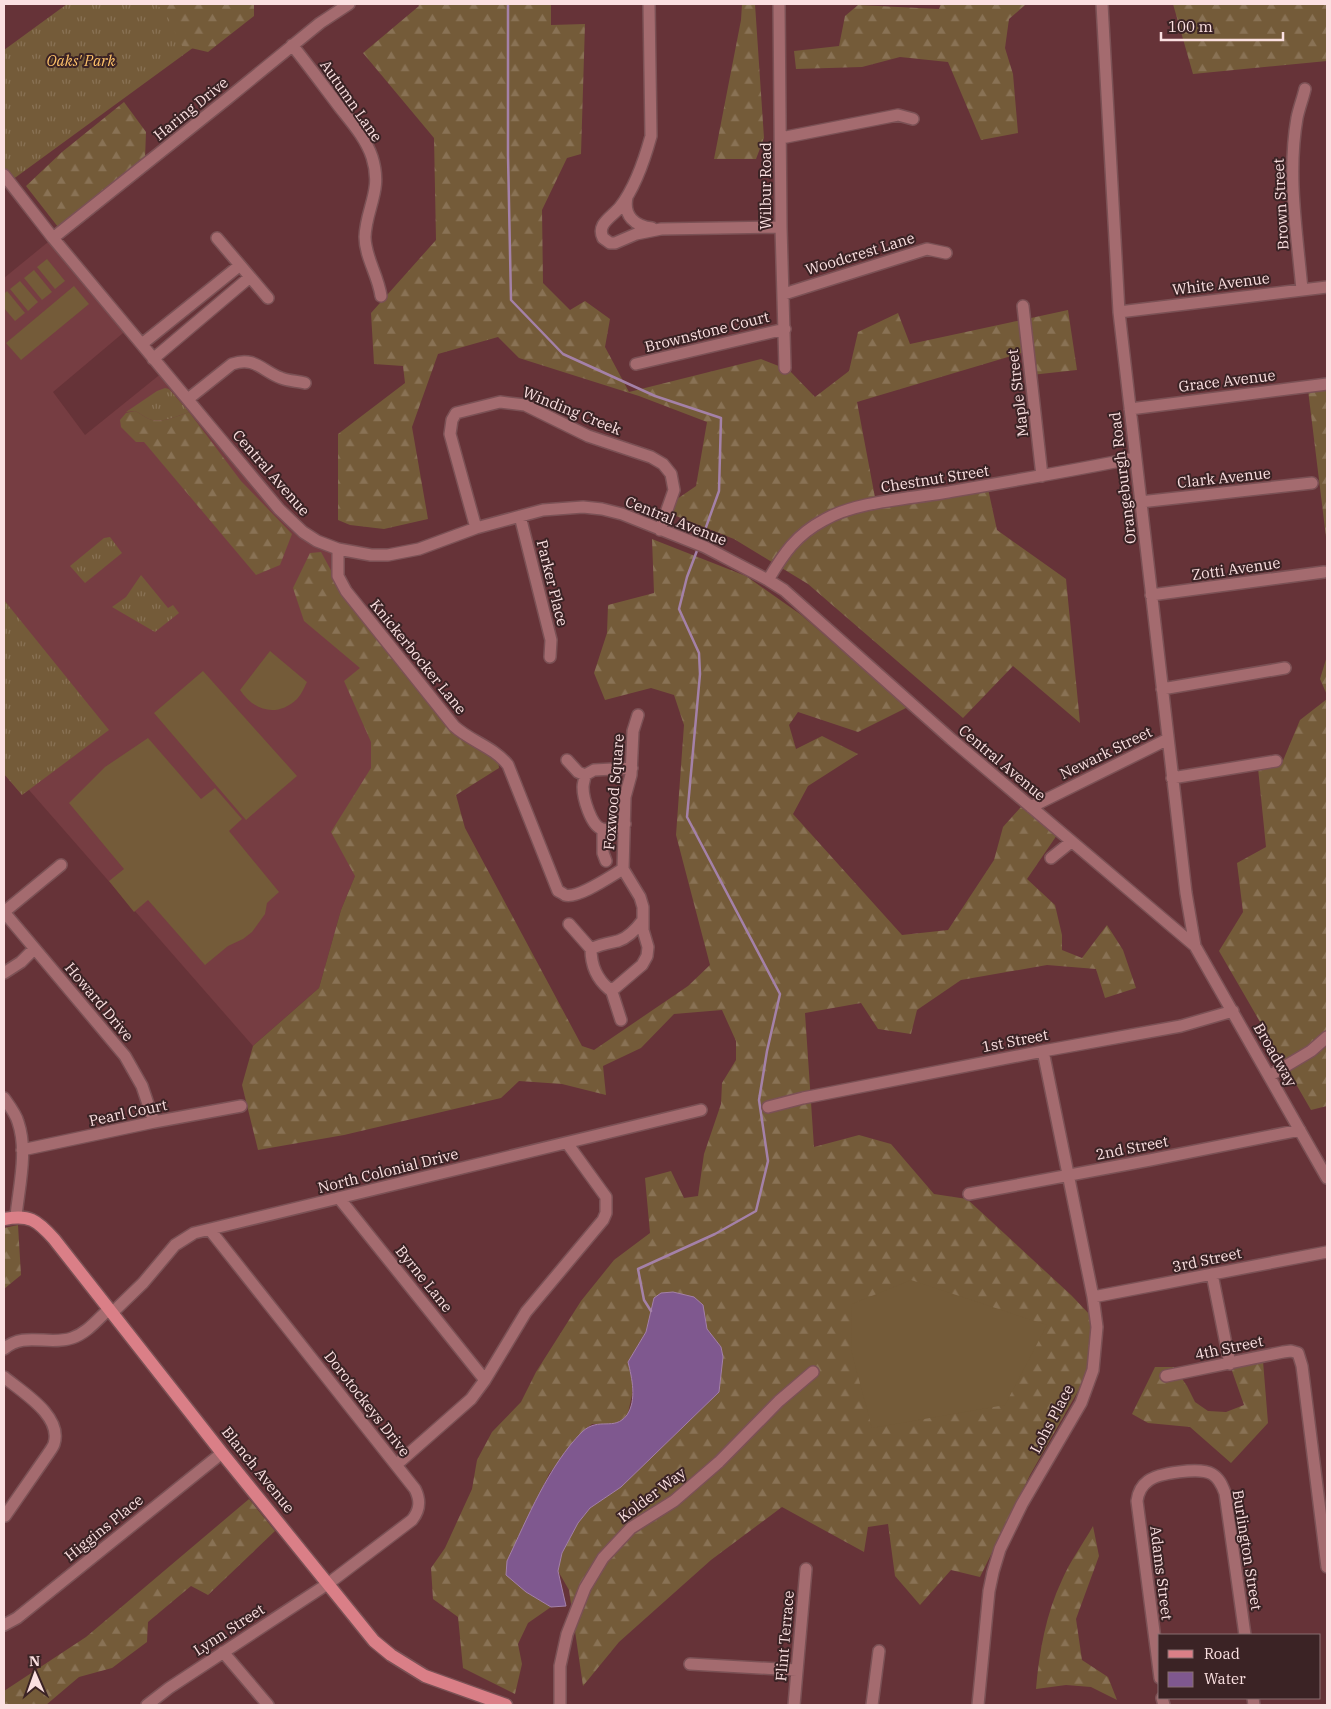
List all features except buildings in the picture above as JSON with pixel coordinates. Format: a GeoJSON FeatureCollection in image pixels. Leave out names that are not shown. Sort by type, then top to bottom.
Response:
{"type":"FeatureCollection","features":[{"type":"Feature","properties":{"kind":"main road","name":"Blanch Avenue"},"geometry":{"type":"LineString","coordinates":[[10,1218],[28,1217],[43,1227],[374,1641],[406,1666],[425,1676],[506,1705]]}},
{"type":"Feature","properties":{"kind":"street","name":"Haring Drive"},"geometry":{"type":"LineString","coordinates":[[53,238],[292,45],[320,23],[349,4]]}},
{"type":"Feature","properties":{"kind":"street"},"geometry":{"type":"LineString","coordinates":[[649,4],[651,136],[648,150],[628,196],[627,212],[635,223],[641,226],[661,229],[781,227]]}},
{"type":"Feature","properties":{"kind":"street","name":"Wilbur Road"},"geometry":{"type":"LineString","coordinates":[[779,4],[781,227],[785,368]]}},
{"type":"Feature","properties":{"kind":"street","name":"Orangeburgh Road"},"geometry":{"type":"LineString","coordinates":[[1102,4],[1119,312],[1172,778],[1186,893],[1195,946]]}},
{"type":"Feature","properties":{"kind":"street","name":"Autumn Lane"},"geometry":{"type":"LineString","coordinates":[[292,45],[361,135],[372,157],[376,185],[366,226],[366,242],[369,259],[377,277],[381,296]]}},
{"type":"Feature","properties":{"kind":"street","name":"Brown Street"},"geometry":{"type":"LineString","coordinates":[[1302,290],[1292,192],[1297,117],[1305,88]]}},
{"type":"Feature","properties":{"kind":"street"},"geometry":{"type":"LineString","coordinates":[[781,138],[898,115],[913,119]]}},
{"type":"Feature","properties":{"kind":"street","name":"Central Avenue"},"geometry":{"type":"LineString","coordinates":[[4,175],[53,238],[153,359],[290,521],[303,532],[338,549],[371,555],[405,552],[476,528],[543,510],[583,506],[622,514],[699,545],[784,590],[951,739],[1195,946]]}},
{"type":"Feature","properties":{"kind":"street"},"geometry":{"type":"LineString","coordinates":[[628,196],[619,209],[603,224],[601,228],[603,238],[610,243],[615,243],[636,234],[661,229]]}},
{"type":"Feature","properties":{"kind":"street"},"geometry":{"type":"LineString","coordinates":[[217,238],[268,298]]}},
{"type":"Feature","properties":{"kind":"street","name":"Woodcrest Lane"},"geometry":{"type":"LineString","coordinates":[[784,294],[927,249],[946,254]]}},
{"type":"Feature","properties":{"kind":"street"},"geometry":{"type":"LineString","coordinates":[[142,344],[239,266]]}},
{"type":"Feature","properties":{"kind":"street"},"geometry":{"type":"LineString","coordinates":[[153,359],[250,277]]}},
{"type":"Feature","properties":{"kind":"street","name":"White Avenue"},"geometry":{"type":"LineString","coordinates":[[1119,312],[1327,287]]}},
{"type":"Feature","properties":{"kind":"street"},"geometry":{"type":"LineString","coordinates":[[198,299],[209,312]]}},
{"type":"Feature","properties":{"kind":"street","name":"Maple Street"},"geometry":{"type":"LineString","coordinates":[[1023,306],[1042,476]]}},
{"type":"Feature","properties":{"kind":"street"},"geometry":{"type":"LineString","coordinates":[[162,328],[173,342]]}},
{"type":"Feature","properties":{"kind":"street","name":"Brownstone Court"},"geometry":{"type":"LineString","coordinates":[[636,364],[785,328]]}},
{"type":"Feature","properties":{"kind":"street"},"geometry":{"type":"LineString","coordinates":[[188,399],[232,364],[240,361],[259,365],[279,378],[305,383]]}},
{"type":"Feature","properties":{"kind":"street","name":"Grace Avenue"},"geometry":{"type":"LineString","coordinates":[[1130,409],[1327,384]]}},
{"type":"Feature","properties":{"kind":"street","name":"Winding Creek"},"geometry":{"type":"LineString","coordinates":[[476,528],[450,429],[456,413],[500,402],[525,405],[588,436],[651,457],[663,464],[671,474],[674,490],[660,530]]}},
{"type":"Feature","properties":{"kind":"street","name":"Chestnut Street"},"geometry":{"type":"LineString","coordinates":[[768,580],[782,556],[800,535],[835,514],[869,505],[1042,476],[1135,458]]}},
{"type":"Feature","properties":{"kind":"street","name":"Clark Avenue"},"geometry":{"type":"LineString","coordinates":[[1140,502],[1312,483]]}},
{"type":"Feature","properties":{"kind":"street","name":"Parker Place"},"geometry":{"type":"LineString","coordinates":[[520,516],[551,640],[550,656]]}},
{"type":"Feature","properties":{"kind":"street","name":"Knickerbocker Lane"},"geometry":{"type":"LineString","coordinates":[[338,549],[338,576],[346,591],[454,726],[461,733],[502,757],[508,765],[558,891],[566,896],[583,892],[623,869]]}},
{"type":"Feature","properties":{"kind":"street","name":"Zotti Avenue"},"geometry":{"type":"LineString","coordinates":[[1151,595],[1324,572]]}},
{"type":"Feature","properties":{"kind":"street"},"geometry":{"type":"LineString","coordinates":[[1162,688],[1285,668]]}},
{"type":"Feature","properties":{"kind":"street","name":"Foxwood Square"},"geometry":{"type":"LineString","coordinates":[[638,715],[633,731],[632,768],[626,797],[623,869],[640,897],[643,920]]}},
{"type":"Feature","properties":{"kind":"street","name":"Newark Street"},"geometry":{"type":"LineString","coordinates":[[1031,807],[1168,739]]}},
{"type":"Feature","properties":{"kind":"street"},"geometry":{"type":"LineString","coordinates":[[567,760],[578,772],[586,775]]}},
{"type":"Feature","properties":{"kind":"street"},"geometry":{"type":"LineString","coordinates":[[1172,778],[1276,761]]}},
{"type":"Feature","properties":{"kind":"street"},"geometry":{"type":"LineString","coordinates":[[625,824],[618,828],[600,829],[594,824],[588,811],[583,786],[586,775],[594,770],[632,768]]}},
{"type":"Feature","properties":{"kind":"street"},"geometry":{"type":"LineString","coordinates":[[603,829],[606,861]]}},
{"type":"Feature","properties":{"kind":"street"},"geometry":{"type":"LineString","coordinates":[[1050,858],[1072,842]]}},
{"type":"Feature","properties":{"kind":"street"},"geometry":{"type":"LineString","coordinates":[[4,912],[61,865]]}},
{"type":"Feature","properties":{"kind":"street","name":"Howard Drive"},"geometry":{"type":"LineString","coordinates":[[4,912],[125,1056],[142,1086],[154,1122]]}},
{"type":"Feature","properties":{"kind":"street"},"geometry":{"type":"LineString","coordinates":[[591,949],[600,944],[620,940],[638,927],[643,920]]}},
{"type":"Feature","properties":{"kind":"street"},"geometry":{"type":"LineString","coordinates":[[569,924],[588,944],[591,949],[591,959],[601,982],[609,989],[615,988],[642,965],[647,956],[648,947],[643,930],[643,920]]}},
{"type":"Feature","properties":{"kind":"street","name":"Broadway"},"geometry":{"type":"LineString","coordinates":[[1195,946],[1327,1178]]}},
{"type":"Feature","properties":{"kind":"street"},"geometry":{"type":"LineString","coordinates":[[4,973],[34,949]]}},
{"type":"Feature","properties":{"kind":"street"},"geometry":{"type":"LineString","coordinates":[[612,988],[621,1020]]}},
{"type":"Feature","properties":{"kind":"street","name":"1st Street"},"geometry":{"type":"LineString","coordinates":[[768,1107],[803,1098],[1042,1051],[1181,1026],[1233,1011]]}},
{"type":"Feature","properties":{"kind":"street"},"geometry":{"type":"LineString","coordinates":[[1270,1076],[1311,1051],[1327,1037]]}},
{"type":"Feature","properties":{"kind":"street","name":"Lohs Place"},"geometry":{"type":"LineString","coordinates":[[978,1705],[989,1592],[1000,1549],[1022,1504],[1081,1403],[1093,1370],[1097,1327],[1094,1296],[1042,1051]]}},
{"type":"Feature","properties":{"kind":"street"},"geometry":{"type":"LineString","coordinates":[[4,1098],[18,1120],[22,1150],[10,1218]]}},
{"type":"Feature","properties":{"kind":"street","name":"Pearl Court"},"geometry":{"type":"LineString","coordinates":[[22,1150],[241,1106]]}},
{"type":"Feature","properties":{"kind":"street","name":"North Colonial Drive"},"geometry":{"type":"LineString","coordinates":[[4,1348],[24,1339],[51,1341],[71,1338],[89,1328],[143,1283],[175,1245],[194,1233],[567,1144],[700,1110]]}},
{"type":"Feature","properties":{"kind":"street","name":"2nd Street"},"geometry":{"type":"LineString","coordinates":[[968,1194],[1300,1130]]}},
{"type":"Feature","properties":{"kind":"street"},"geometry":{"type":"LineString","coordinates":[[396,1465],[471,1399],[485,1380],[526,1312],[606,1213],[607,1205],[602,1191],[567,1144]]}},
{"type":"Feature","properties":{"kind":"street","name":"Byrne Lane"},"geometry":{"type":"LineString","coordinates":[[340,1198],[485,1380]]}},
{"type":"Feature","properties":{"kind":"street","name":"Dorotockeys Drive"},"geometry":{"type":"LineString","coordinates":[[210,1230],[418,1495],[418,1509],[412,1520],[329,1583]]}},
{"type":"Feature","properties":{"kind":"street","name":"3rd Street"},"geometry":{"type":"LineString","coordinates":[[1094,1296],[1327,1252]]}},
{"type":"Feature","properties":{"kind":"street"},"geometry":{"type":"LineString","coordinates":[[1212,1274],[1230,1364]]}},
{"type":"Feature","properties":{"kind":"street","name":"4th Street"},"geometry":{"type":"LineString","coordinates":[[1166,1376],[1283,1352],[1291,1351],[1298,1353],[1302,1366],[1327,1567]]}},
{"type":"Feature","properties":{"kind":"street","name":"Kolder Way"},"geometry":{"type":"LineString","coordinates":[[560,1705],[560,1666],[567,1634],[585,1588],[603,1558],[631,1528],[674,1501],[719,1462],[779,1401],[813,1372]]}},
{"type":"Feature","properties":{"kind":"street"},"geometry":{"type":"LineString","coordinates":[[4,1377],[43,1409],[53,1425],[55,1434],[54,1444],[48,1454],[5,1516]]}},
{"type":"Feature","properties":{"kind":"street","name":"Higgins Place"},"geometry":{"type":"LineString","coordinates":[[4,1625],[17,1618],[222,1453]]}},
{"type":"Feature","properties":{"kind":"street","name":"Burlington Street"},"geometry":{"type":"LineString","coordinates":[[1137,1501],[1138,1494],[1146,1482],[1158,1476],[1196,1470],[1204,1471],[1218,1479],[1225,1493],[1245,1634]]}},
{"type":"Feature","properties":{"kind":"street","name":"Adams Street"},"geometry":{"type":"LineString","coordinates":[[1137,1501],[1158,1663]]}},
{"type":"Feature","properties":{"kind":"street","name":"Flint Terrace"},"geometry":{"type":"LineString","coordinates":[[794,1705],[806,1569]]}},
{"type":"Feature","properties":{"kind":"street","name":"Lynn Street"},"geometry":{"type":"LineString","coordinates":[[147,1705],[169,1688],[329,1583]]}},
{"type":"Feature","properties":{"kind":"street"},"geometry":{"type":"LineString","coordinates":[[872,1705],[879,1651]]}},
{"type":"Feature","properties":{"kind":"street"},"geometry":{"type":"LineString","coordinates":[[223,1652],[268,1705]]}},
{"type":"Feature","properties":{"kind":"street"},"geometry":{"type":"LineString","coordinates":[[690,1664],[797,1670]]}},
{"type":"Feature","properties":{"kind":"shaded area"},"geometry":{"type":"Polygon","coordinates":[[[53,238],[129,328],[53,392],[85,435],[163,372],[279,509],[333,547],[338,576],[454,726],[355,876],[341,910],[319,988],[253,1046],[29,790],[22,795],[4,774],[4,278],[53,238]]]}},
{"type":"Feature","properties":{"kind":"green space","name":"Oaks' Park"},"geometry":{"type":"Polygon","coordinates":[[[67,4],[212,4],[227,23],[12,180],[4,169],[4,50],[67,4]]]}},
{"type":"Feature","properties":{"kind":"green space"},"geometry":{"type":"Polygon","coordinates":[[[155,4],[254,4],[254,16],[208,52],[182,46],[165,11],[155,4]]]}},
{"type":"Feature","properties":{"kind":"green space"},"geometry":{"type":"Polygon","coordinates":[[[418,4],[551,4],[551,25],[585,24],[581,154],[567,158],[542,210],[543,283],[570,310],[585,301],[610,319],[605,347],[629,392],[761,359],[789,370],[815,397],[849,371],[858,332],[898,313],[910,344],[1068,310],[1077,370],[1031,375],[1028,351],[857,402],[877,508],[987,484],[997,530],[1066,579],[1080,723],[1013,666],[963,718],[808,584],[734,539],[661,510],[696,486],[707,422],[639,396],[519,358],[498,337],[438,354],[412,427],[428,519],[384,529],[350,525],[338,520],[338,434],[405,383],[403,366],[374,364],[371,313],[436,240],[434,138],[363,53],[419,6],[418,4]]]}},
{"type":"Feature","properties":{"kind":"green space"},"geometry":{"type":"Polygon","coordinates":[[[742,4],[755,4],[764,138],[756,159],[714,159],[741,20],[742,4]]]}},
{"type":"Feature","properties":{"kind":"green space"},"geometry":{"type":"Polygon","coordinates":[[[941,4],[1025,5],[1009,19],[1005,48],[1013,74],[1018,133],[981,140],[948,62],[900,57],[862,67],[796,69],[794,51],[839,46],[845,16],[858,5],[939,9],[941,4]]]}},
{"type":"Feature","properties":{"kind":"green space"},"geometry":{"type":"Polygon","coordinates":[[[1173,4],[1327,4],[1327,61],[1193,74],[1173,4]]]}},
{"type":"Feature","properties":{"kind":"green space"},"geometry":{"type":"Polygon","coordinates":[[[124,102],[146,132],[145,159],[58,227],[26,186],[62,152],[124,102]]]}},
{"type":"Feature","properties":{"kind":"green space"},"geometry":{"type":"Polygon","coordinates":[[[47,259],[65,281],[55,289],[37,267],[47,259]]]}},
{"type":"Feature","properties":{"kind":"green space"},"geometry":{"type":"Polygon","coordinates":[[[34,270],[52,292],[42,300],[24,278],[34,270]]]}},
{"type":"Feature","properties":{"kind":"green space"},"geometry":{"type":"Polygon","coordinates":[[[20,281],[38,302],[28,311],[10,289],[20,281]]]}},
{"type":"Feature","properties":{"kind":"green space"},"geometry":{"type":"Polygon","coordinates":[[[74,286],[89,304],[21,360],[6,343],[74,286]]]}},
{"type":"Feature","properties":{"kind":"green space"},"geometry":{"type":"Polygon","coordinates":[[[7,291],[25,313],[15,321],[4,308],[4,294],[7,291]]]}},
{"type":"Feature","properties":{"kind":"green space"},"geometry":{"type":"Polygon","coordinates":[[[165,388],[169,389],[189,412],[159,421],[149,419],[135,411],[126,412],[157,391],[165,388]]]}},
{"type":"Feature","properties":{"kind":"green space"},"geometry":{"type":"Polygon","coordinates":[[[1308,390],[1327,391],[1327,545],[1308,390]]]}},
{"type":"Feature","properties":{"kind":"green space"},"geometry":{"type":"Polygon","coordinates":[[[135,411],[149,419],[159,421],[189,412],[241,481],[292,534],[280,565],[256,575],[144,442],[136,442],[121,427],[120,420],[126,413],[135,411]]]}},
{"type":"Feature","properties":{"kind":"green space"},"geometry":{"type":"Polygon","coordinates":[[[110,537],[122,553],[85,583],[70,566],[104,538],[110,537]]]}},
{"type":"Feature","properties":{"kind":"green space"},"geometry":{"type":"Polygon","coordinates":[[[652,539],[746,576],[800,614],[908,707],[858,732],[798,712],[789,725],[796,749],[822,736],[858,754],[808,786],[793,814],[902,935],[948,930],[994,860],[1003,827],[1021,807],[1057,835],[1027,879],[1055,905],[1062,935],[1062,950],[1082,958],[1107,925],[1123,950],[1136,988],[1105,998],[1096,969],[1047,965],[961,980],[917,1010],[911,1034],[878,1029],[861,1003],[805,1013],[814,1147],[859,1135],[891,1144],[934,1194],[967,1199],[1071,1295],[1093,1318],[1089,1372],[1030,1475],[980,1577],[951,1570],[920,1605],[895,1576],[888,1524],[868,1527],[864,1552],[782,1507],[711,1560],[619,1642],[583,1686],[569,1590],[558,1571],[562,1553],[578,1523],[590,1508],[621,1487],[719,1392],[723,1357],[721,1347],[707,1329],[705,1314],[654,1298],[646,1332],[628,1362],[632,1380],[632,1395],[628,1413],[622,1420],[614,1424],[592,1424],[582,1432],[549,1474],[507,1561],[526,1592],[551,1607],[528,1623],[518,1644],[522,1664],[515,1694],[463,1668],[458,1617],[433,1599],[431,1568],[445,1548],[472,1489],[477,1460],[492,1432],[521,1402],[536,1372],[581,1301],[614,1260],[650,1233],[645,1178],[671,1171],[684,1198],[698,1196],[704,1154],[721,1104],[722,1083],[736,1060],[736,1041],[722,1010],[674,1014],[641,1048],[603,1066],[606,1095],[562,1084],[519,1081],[501,1098],[344,1135],[258,1150],[242,1085],[253,1046],[319,988],[341,910],[355,876],[331,832],[371,768],[371,742],[344,681],[360,668],[304,621],[293,588],[310,553],[321,552],[333,574],[448,726],[498,759],[499,768],[456,795],[465,828],[582,1046],[594,1050],[688,986],[710,965],[676,835],[684,725],[674,695],[651,688],[605,700],[594,673],[607,633],[608,605],[654,593],[652,539]]]}},
{"type":"Feature","properties":{"kind":"green space"},"geometry":{"type":"Polygon","coordinates":[[[141,575],[168,608],[173,605],[179,613],[155,632],[112,607],[126,597],[141,575]]]}},
{"type":"Feature","properties":{"kind":"green space"},"geometry":{"type":"Polygon","coordinates":[[[4,600],[109,730],[22,795],[4,774],[4,600]]]}},
{"type":"Feature","properties":{"kind":"green space"},"geometry":{"type":"Polygon","coordinates":[[[270,651],[307,682],[297,699],[282,709],[274,710],[259,707],[252,703],[240,690],[270,651]]]}},
{"type":"Feature","properties":{"kind":"green space"},"geometry":{"type":"Polygon","coordinates":[[[1327,656],[1327,695],[1320,679],[1327,656]]]}},
{"type":"Feature","properties":{"kind":"green space"},"geometry":{"type":"Polygon","coordinates":[[[203,671],[297,776],[246,820],[154,713],[203,671]]]}},
{"type":"Feature","properties":{"kind":"green space"},"geometry":{"type":"Polygon","coordinates":[[[1327,699],[1327,1106],[1311,1110],[1219,951],[1243,912],[1237,863],[1266,847],[1258,768],[1282,763],[1300,720],[1327,699]]]}},
{"type":"Feature","properties":{"kind":"green space"},"geometry":{"type":"Polygon","coordinates":[[[148,738],[201,799],[215,788],[242,819],[229,831],[279,892],[267,903],[265,914],[252,932],[243,939],[228,946],[205,965],[148,900],[134,912],[109,881],[124,869],[69,803],[105,767],[148,738]]]}},
{"type":"Feature","properties":{"kind":"green space"},"geometry":{"type":"Polygon","coordinates":[[[18,1225],[21,1275],[4,1289],[4,1228],[18,1225]]]}},
{"type":"Feature","properties":{"kind":"green space"},"geometry":{"type":"Polygon","coordinates":[[[911,1280],[1047,1325],[1005,1405],[872,1428],[851,1350],[852,1304],[911,1280]]]}},
{"type":"Feature","properties":{"kind":"green space"},"geometry":{"type":"Polygon","coordinates":[[[1263,1361],[1268,1423],[1231,1463],[1190,1427],[1148,1423],[1132,1414],[1155,1367],[1174,1367],[1195,1402],[1208,1411],[1226,1412],[1244,1405],[1231,1368],[1263,1361]]]}},
{"type":"Feature","properties":{"kind":"green space"},"geometry":{"type":"Polygon","coordinates":[[[249,1499],[275,1531],[208,1595],[191,1586],[148,1622],[147,1642],[112,1668],[79,1677],[46,1705],[4,1705],[4,1691],[86,1637],[249,1499]]]}},
{"type":"Feature","properties":{"kind":"green space"},"geometry":{"type":"Polygon","coordinates":[[[1093,1526],[1099,1556],[1076,1619],[1082,1660],[1108,1677],[1117,1700],[1091,1687],[1066,1685],[1036,1689],[1041,1647],[1056,1593],[1065,1573],[1093,1526]]]}},
{"type":"Feature","properties":{"kind":"water"},"geometry":{"type":"Polygon","coordinates":[[[673,1292],[694,1297],[703,1305],[707,1329],[721,1347],[723,1357],[719,1392],[621,1487],[590,1508],[578,1523],[562,1553],[558,1571],[566,1606],[551,1607],[526,1592],[506,1575],[507,1561],[549,1476],[570,1445],[588,1427],[617,1423],[627,1415],[633,1396],[628,1362],[646,1332],[654,1298],[661,1293],[673,1292]]]}},
{"type":"Feature","properties":{"kind":"waterway"},"geometry":{"type":"LineString","coordinates":[[508,4],[508,155],[511,300],[563,354],[655,396],[721,418],[719,491],[701,541]]}},
{"type":"Feature","properties":{"kind":"waterway"},"geometry":{"type":"LineString","coordinates":[[651,1311],[644,1300],[638,1269],[715,1234],[756,1211],[768,1161],[759,1100],[767,1051],[780,994],[687,817],[700,674],[699,653],[679,609],[687,577],[698,548]]}}]}
